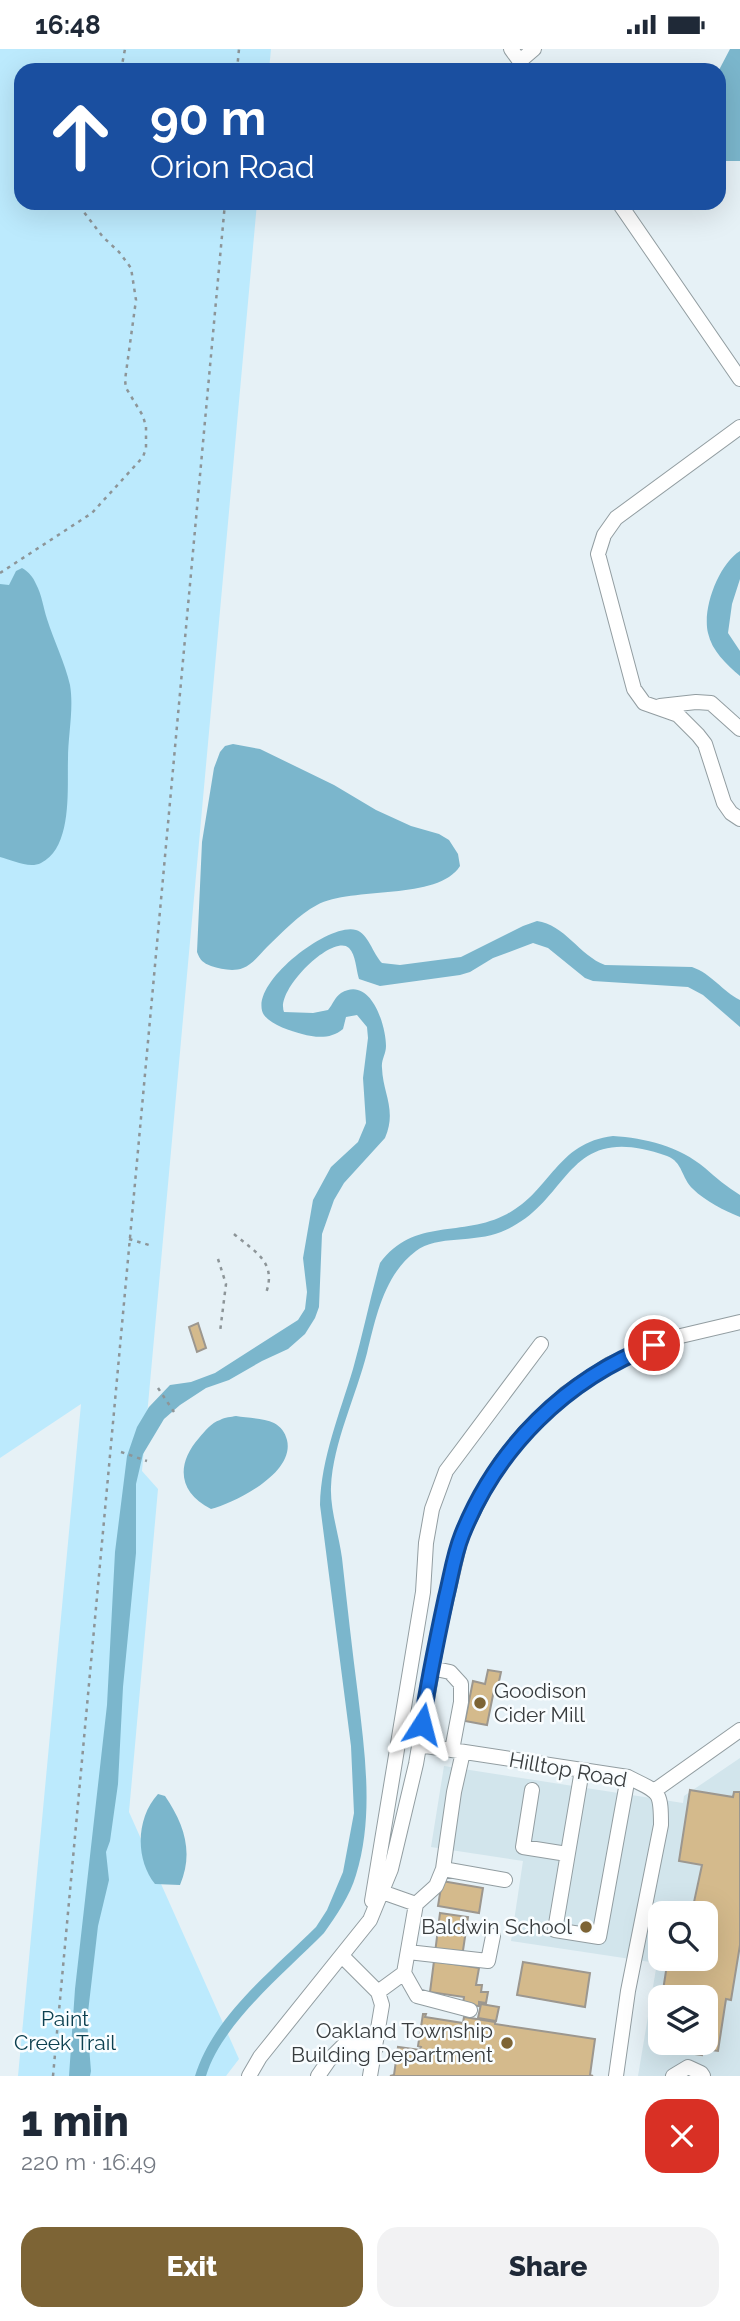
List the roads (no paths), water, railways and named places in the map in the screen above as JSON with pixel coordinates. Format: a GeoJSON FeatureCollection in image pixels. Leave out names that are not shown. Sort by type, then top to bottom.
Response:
{"type":"FeatureCollection","features":[{"type":"Feature","properties":{"kind":"street"},"geometry":{"type":"LineString","coordinates":[[519,60],[534,49]]}},
{"type":"Feature","properties":{"kind":"street"},"geometry":{"type":"LineString","coordinates":[[624,210],[740,379]]}},
{"type":"Feature","properties":{"kind":"street"},"geometry":{"type":"LineString","coordinates":[[740,427],[616,518],[604,535],[598,554],[634,689],[644,703],[659,706],[678,715],[705,744],[724,803],[730,813],[740,819]]}},
{"type":"Feature","properties":{"kind":"street"},"geometry":{"type":"LineString","coordinates":[[659,706],[711,703],[740,729]]}},
{"type":"Feature","properties":{"kind":"street"},"geometry":{"type":"LineString","coordinates":[[249,2076],[260,2057],[370,1920],[382,1892],[399,1839],[419,1745],[431,1668],[461,1537],[482,1492],[503,1459],[524,1433],[565,1394],[610,1364],[640,1350],[697,1331],[740,1322]]}},
{"type":"Feature","properties":{"kind":"street"},"geometry":{"type":"LineString","coordinates":[[370,1920],[423,1592],[426,1543],[432,1509],[446,1471],[541,1344]]}},
{"type":"Feature","properties":{"kind":"street"},"geometry":{"type":"LineString","coordinates":[[431,1668],[450,1672],[461,1684],[454,1792],[443,1869],[436,1887],[416,1904],[404,1973],[417,1996],[470,2010]]}},
{"type":"Feature","properties":{"kind":"street","name":"Hilltop Road"},"geometry":{"type":"LineString","coordinates":[[419,1745],[628,1777],[654,1791],[740,1730]]}},
{"type":"Feature","properties":{"kind":"street"},"geometry":{"type":"LineString","coordinates":[[582,1770],[555,1930],[599,1937],[628,1777]]}},
{"type":"Feature","properties":{"kind":"street"},"geometry":{"type":"LineString","coordinates":[[532,1790],[523,1847],[567,1854]]}},
{"type":"Feature","properties":{"kind":"street"},"geometry":{"type":"LineString","coordinates":[[616,2076],[628,1991],[661,1825],[661,1800],[654,1791]]}},
{"type":"Feature","properties":{"kind":"street"},"geometry":{"type":"LineString","coordinates":[[443,1869],[505,1879]]}},
{"type":"Feature","properties":{"kind":"street"},"geometry":{"type":"LineString","coordinates":[[382,1892],[416,1904]]}},
{"type":"Feature","properties":{"kind":"street"},"geometry":{"type":"LineString","coordinates":[[408,1952],[488,1961],[493,1936]]}},
{"type":"Feature","properties":{"kind":"street"},"geometry":{"type":"LineString","coordinates":[[342,1956],[379,1992],[382,2005],[370,2076]]}},
{"type":"Feature","properties":{"kind":"street"},"geometry":{"type":"LineString","coordinates":[[379,1992],[404,1973]]}},
{"type":"Feature","properties":{"kind":"street"},"geometry":{"type":"LineString","coordinates":[[318,2076],[346,2043],[376,2048]]}},
{"type":"Feature","properties":{"kind":"street"},"geometry":{"type":"LineString","coordinates":[[673,2076],[688,2067],[703,2076]]}},
{"type":"Feature","properties":{"kind":"place","name":"Goodison Cider Mill"},"geometry":{"type":"Point","coordinates":[480,1703]}},
{"type":"Feature","properties":{"kind":"place","name":"Baldwin School"},"geometry":{"type":"Point","coordinates":[586,1927]}},
{"type":"Feature","properties":{"kind":"place","name":"Oakland Township Building Department"},"geometry":{"type":"Point","coordinates":[507,2043]}},
{"type":"Feature","properties":{"kind":"park label","name":"Paint Creek Trail"},"geometry":{"type":"Point","coordinates":[65,2031]}}]}
